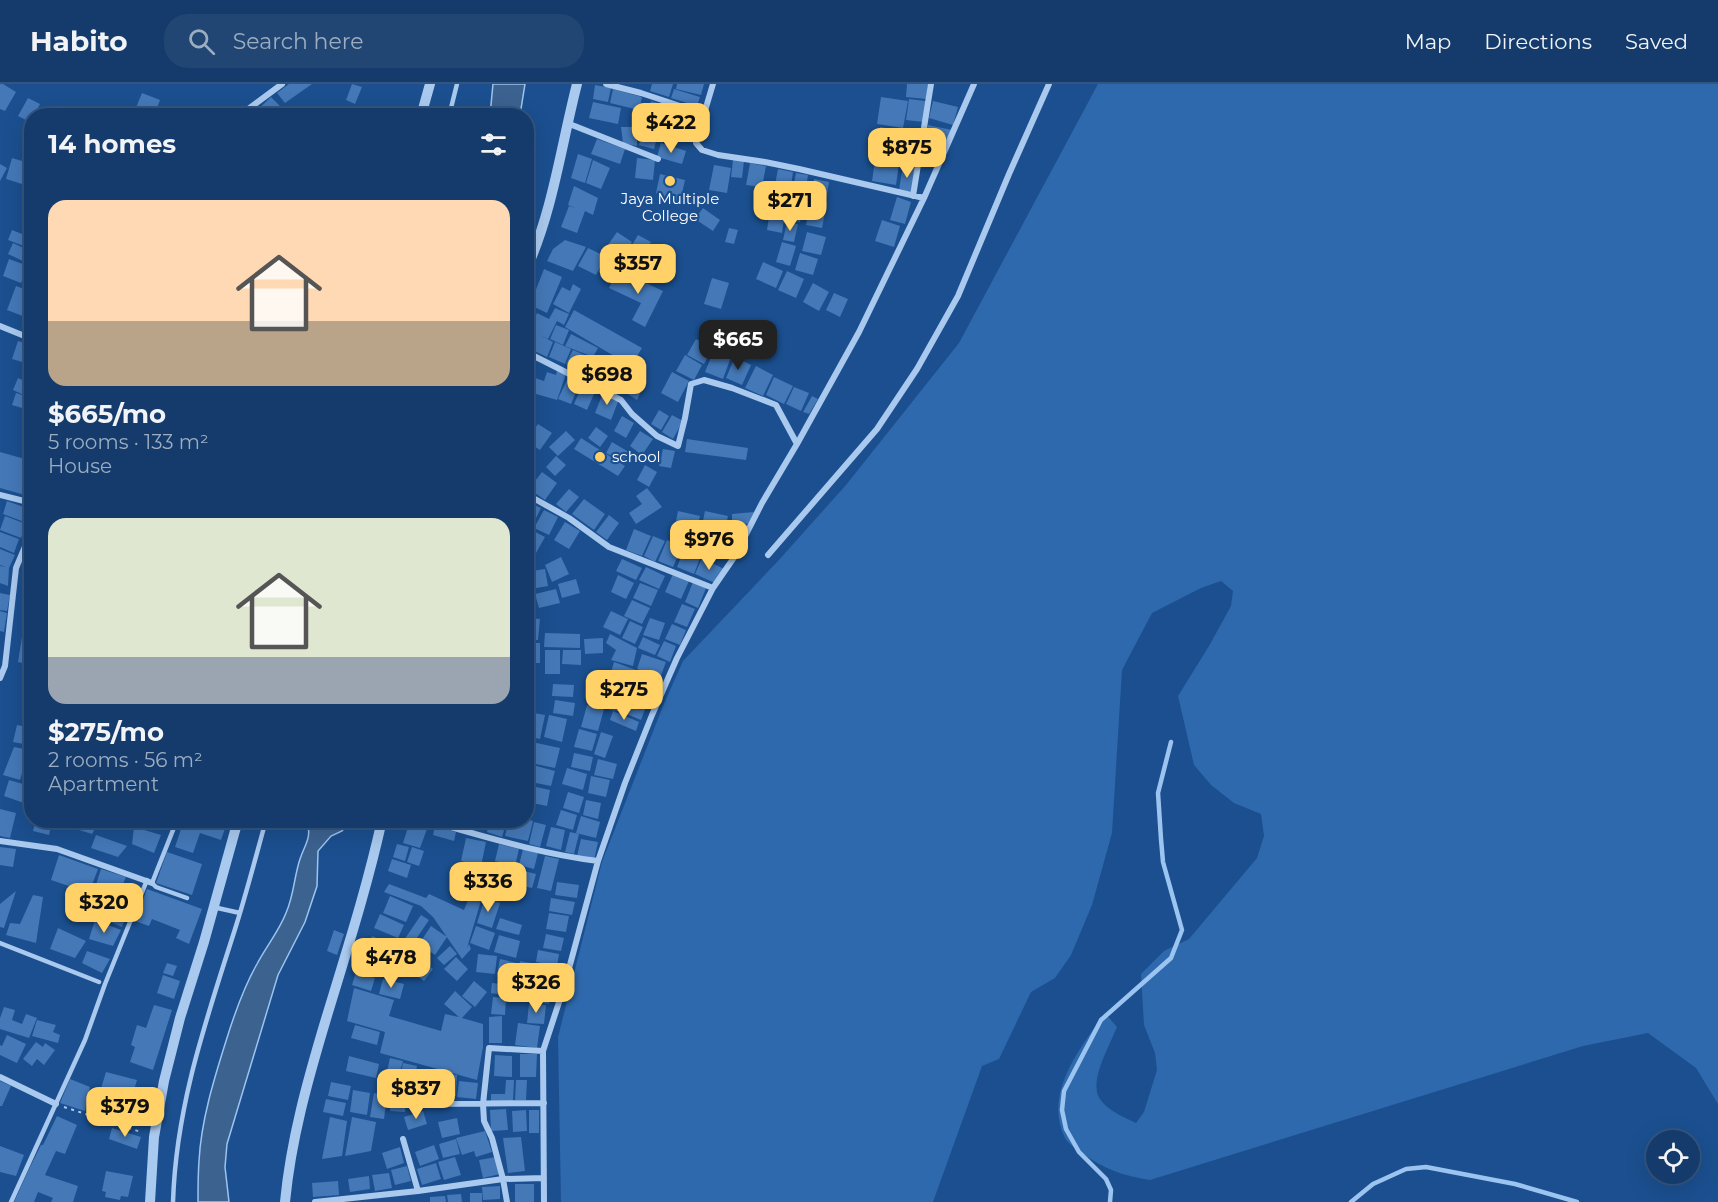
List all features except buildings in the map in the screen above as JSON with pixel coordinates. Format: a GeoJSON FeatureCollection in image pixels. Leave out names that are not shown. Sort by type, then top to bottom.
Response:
{"type":"FeatureCollection","features":[{"type":"Feature","properties":{"kind":"street"},"geometry":{"type":"LineString","coordinates":[[250,108],[282,84]]}},
{"type":"Feature","properties":{"kind":"street"},"geometry":{"type":"LineString","coordinates":[[423,108],[430,84]]}},
{"type":"Feature","properties":{"kind":"street"},"geometry":{"type":"LineString","coordinates":[[534,251],[561,157],[577,84]]}},
{"type":"Feature","properties":{"kind":"street"},"geometry":{"type":"LineString","coordinates":[[606,84],[704,114]]}},
{"type":"Feature","properties":{"kind":"street"},"geometry":{"type":"LineString","coordinates":[[713,84],[696,143],[702,150],[718,155],[799,169],[924,198]]}},
{"type":"Feature","properties":{"kind":"street"},"geometry":{"type":"LineString","coordinates":[[913,196],[931,84]]}},
{"type":"Feature","properties":{"kind":"street"},"geometry":{"type":"LineString","coordinates":[[544,1202],[543,1051],[564,987],[598,861],[625,783],[677,658],[713,588],[735,556],[762,503],[859,332],[924,198],[974,84]]}},
{"type":"Feature","properties":{"kind":"street"},"geometry":{"type":"LineString","coordinates":[[768,555],[877,429],[917,369],[958,296],[1049,84]]}},
{"type":"Feature","properties":{"kind":"street"},"geometry":{"type":"LineString","coordinates":[[567,123],[658,159]]}},
{"type":"Feature","properties":{"kind":"street"},"geometry":{"type":"LineString","coordinates":[[0,326],[24,336]]}},
{"type":"Feature","properties":{"kind":"street"},"geometry":{"type":"LineString","coordinates":[[534,356],[621,400],[632,414],[657,436],[678,446],[691,384],[704,380],[776,405],[797,444]]}},
{"type":"Feature","properties":{"kind":"street"},"geometry":{"type":"LineString","coordinates":[[0,495],[24,501]]}},
{"type":"Feature","properties":{"kind":"street"},"geometry":{"type":"LineString","coordinates":[[534,498],[569,518],[609,546],[713,588]]}},
{"type":"Feature","properties":{"kind":"street"},"geometry":{"type":"LineString","coordinates":[[0,678],[5,666],[4,637],[16,568],[24,549]]}},
{"type":"Feature","properties":{"kind":"street"},"geometry":{"type":"LineString","coordinates":[[150,1202],[158,1107],[180,1018],[236,828]]}},
{"type":"Feature","properties":{"kind":"street"},"geometry":{"type":"LineString","coordinates":[[285,1202],[291,1157],[309,1076],[372,867],[380,828]]}},
{"type":"Feature","properties":{"kind":"street"},"geometry":{"type":"LineString","coordinates":[[454,828],[573,858],[598,861]]}},
{"type":"Feature","properties":{"kind":"street"},"geometry":{"type":"LineString","coordinates":[[0,841],[57,849],[149,881]]}},
{"type":"Feature","properties":{"kind":"street"},"geometry":{"type":"LineString","coordinates":[[507,1202],[492,1138],[484,1120],[483,1104],[489,1048],[543,1051]]}},
{"type":"Feature","properties":{"kind":"street"},"geometry":{"type":"LineString","coordinates":[[0,1077],[56,1104]]}},
{"type":"Feature","properties":{"kind":"street"},"geometry":{"type":"LineString","coordinates":[[436,1104],[544,1103]]}},
{"type":"Feature","properties":{"kind":"street"},"geometry":{"type":"LineString","coordinates":[[403,1139],[418,1191]]}},
{"type":"Feature","properties":{"kind":"street"},"geometry":{"type":"LineString","coordinates":[[315,1202],[503,1179],[544,1178]]}},
{"type":"Feature","properties":{"kind":"lane"},"geometry":{"type":"LineString","coordinates":[[451,108],[457,84]]}},
{"type":"Feature","properties":{"kind":"lane"},"geometry":{"type":"LineString","coordinates":[[11,1202],[85,1040],[105,984],[173,828]]}},
{"type":"Feature","properties":{"kind":"lane"},"geometry":{"type":"LineString","coordinates":[[173,1202],[177,1149],[186,1094],[264,828]]}},
{"type":"Feature","properties":{"kind":"lane"},"geometry":{"type":"LineString","coordinates":[[149,881],[156,887],[187,898]]}},
{"type":"Feature","properties":{"kind":"lane"},"geometry":{"type":"LineString","coordinates":[[213,906],[240,913]]}},
{"type":"Feature","properties":{"kind":"lane"},"geometry":{"type":"LineString","coordinates":[[0,943],[99,981]]}},
{"type":"Feature","properties":{"kind":"path"},"geometry":{"type":"LineString","coordinates":[[56,1104],[154,1137]]}},
{"type":"Feature","properties":{"kind":"shaded area"},"geometry":{"type":"Polygon","coordinates":[[[493,84],[525,84],[521,108],[491,108],[493,84]]]}},
{"type":"Feature","properties":{"kind":"shaded area"},"geometry":{"type":"Polygon","coordinates":[[[1098,84],[1718,84],[1718,1104],[1696,1068],[1648,1033],[1583,1046],[1150,1180],[1106,1168],[1068,1142],[1059,1121],[1058,1105],[1061,1088],[1076,1056],[1105,1013],[1117,1027],[1101,1063],[1097,1092],[1107,1107],[1136,1123],[1144,1112],[1157,1070],[1155,1053],[1144,1025],[1141,974],[1164,951],[1189,939],[1257,858],[1264,836],[1261,814],[1234,803],[1211,785],[1194,765],[1178,696],[1231,606],[1233,591],[1221,581],[1201,588],[1152,613],[1122,670],[1112,833],[1092,905],[1071,955],[1055,978],[1031,992],[999,1059],[982,1066],[933,1202],[561,1202],[558,1037],[602,862],[683,661],[846,485],[959,343],[1098,84]]]}},
{"type":"Feature","properties":{"kind":"shaded area"},"geometry":{"type":"Polygon","coordinates":[[[308,828],[345,828],[331,836],[318,851],[317,886],[305,922],[278,975],[227,1144],[225,1167],[229,1202],[198,1202],[200,1146],[205,1115],[229,1031],[257,964],[289,906],[298,866],[308,837],[308,828]]]}},
{"type":"Feature","properties":{"kind":"waterway"},"geometry":{"type":"LineString","coordinates":[[1110,1202],[1111,1190],[1106,1179],[1079,1152],[1066,1129],[1062,1110],[1064,1091],[1101,1020],[1171,958],[1182,930],[1163,862],[1158,793],[1171,742]]}},
{"type":"Feature","properties":{"kind":"waterway"},"geometry":{"type":"LineString","coordinates":[[1351,1202],[1373,1184],[1406,1169],[1426,1167],[1515,1184],[1577,1202]]}},
{"type":"Feature","properties":{"kind":"place","name":"Jaya Multiple College"},"geometry":{"type":"Point","coordinates":[670,181]}},
{"type":"Feature","properties":{"kind":"place","name":"school"},"geometry":{"type":"Point","coordinates":[600,457]}}]}
